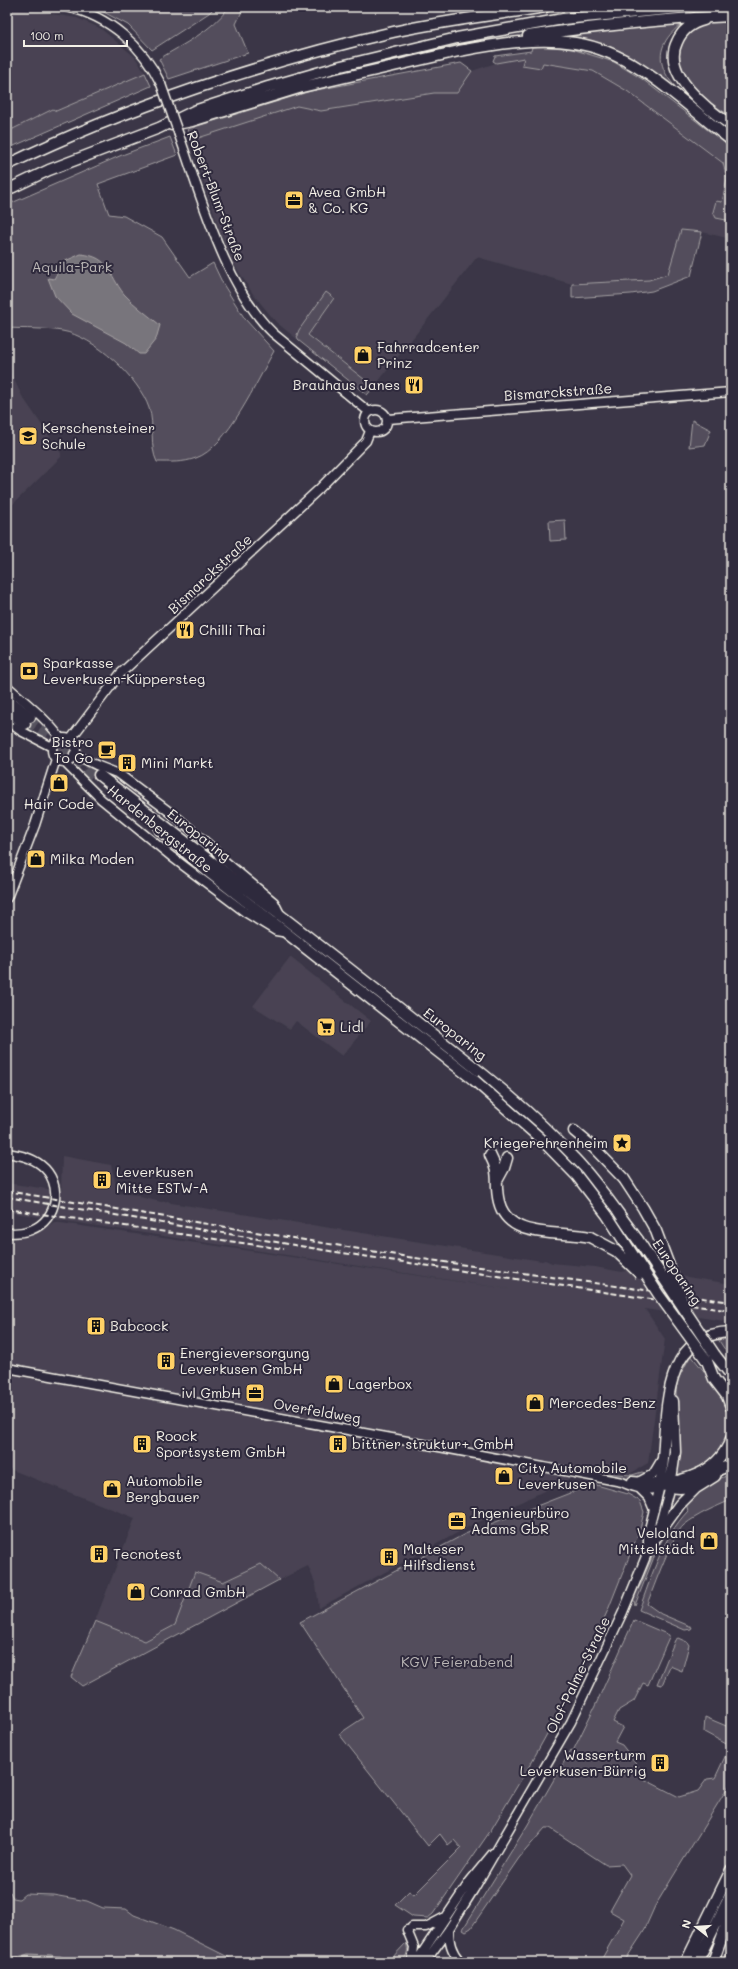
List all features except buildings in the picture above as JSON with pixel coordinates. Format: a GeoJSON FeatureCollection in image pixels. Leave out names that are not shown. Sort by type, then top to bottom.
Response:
{"type":"FeatureCollection","features":[{"type":"Feature","properties":{"kind":"highway"},"geometry":{"type":"LineString","coordinates":[[464,18],[502,7]]}},
{"type":"Feature","properties":{"kind":"highway"},"geometry":{"type":"LineString","coordinates":[[7,165],[41,148],[118,117],[264,67],[393,32],[464,18],[545,7]]}},
{"type":"Feature","properties":{"kind":"highway"},"geometry":{"type":"LineString","coordinates":[[7,190],[56,167],[159,128],[194,111],[268,87],[341,66],[457,38],[563,19],[690,7]]}},
{"type":"Feature","properties":{"kind":"highway"},"geometry":{"type":"LineString","coordinates":[[159,128],[192,121],[302,87],[505,42],[620,24],[698,16],[731,16]]}},
{"type":"Feature","properties":{"kind":"highway"},"geometry":{"type":"LineString","coordinates":[[716,17],[697,22],[686,29],[681,34],[675,46],[673,59],[680,78],[706,107],[731,126]]}},
{"type":"Feature","properties":{"kind":"highway"},"geometry":{"type":"LineString","coordinates":[[505,42],[551,41],[575,43],[594,47],[621,58],[655,80],[731,140]]}},
{"type":"Feature","properties":{"kind":"highway"},"geometry":{"type":"LineString","coordinates":[[7,698],[27,720],[7,709]]}},
{"type":"Feature","properties":{"kind":"highway","name":"Europaring"},"geometry":{"type":"LineString","coordinates":[[731,1375],[711,1358],[659,1295],[631,1249],[577,1176],[477,1076],[279,912],[97,777],[206,870],[477,1076],[548,1132],[588,1173],[638,1240],[685,1308],[711,1358],[731,1391]]}},
{"type":"Feature","properties":{"kind":"highway"},"geometry":{"type":"LineString","coordinates":[[574,1131],[594,1148],[624,1179],[643,1208],[656,1231],[685,1308]]}},
{"type":"Feature","properties":{"kind":"highway"},"geometry":{"type":"LineString","coordinates":[[490,1155],[496,1166],[498,1196],[504,1212],[512,1221],[528,1229],[579,1234],[602,1242],[627,1260],[659,1295]]}},
{"type":"Feature","properties":{"kind":"highway"},"geometry":{"type":"LineString","coordinates":[[498,1179],[507,1158]]}},
{"type":"Feature","properties":{"kind":"highway"},"geometry":{"type":"LineString","coordinates":[[660,1486],[664,1456],[668,1392],[677,1365],[683,1354],[695,1343],[706,1336],[731,1332]]}},
{"type":"Feature","properties":{"kind":"highway"},"geometry":{"type":"LineString","coordinates":[[711,1358],[714,1379],[727,1396],[731,1407]]}},
{"type":"Feature","properties":{"kind":"highway"},"geometry":{"type":"LineString","coordinates":[[670,1486],[675,1452],[671,1382]]}},
{"type":"Feature","properties":{"kind":"highway"},"geometry":{"type":"LineString","coordinates":[[670,1486],[675,1482],[692,1477],[713,1465],[722,1457],[731,1439]]}},
{"type":"Feature","properties":{"kind":"highway"},"geometry":{"type":"LineString","coordinates":[[670,1486],[679,1489],[686,1487],[731,1465]]}},
{"type":"Feature","properties":{"kind":"highway"},"geometry":{"type":"LineString","coordinates":[[648,1548],[680,1504],[696,1488],[715,1476],[717,1471]]}},
{"type":"Feature","properties":{"kind":"highway"},"geometry":{"type":"LineString","coordinates":[[686,1962],[731,1870]]}},
{"type":"Feature","properties":{"kind":"highway"},"geometry":{"type":"LineString","coordinates":[[697,1962],[731,1894]]}},
{"type":"Feature","properties":{"kind":"highway"},"geometry":{"type":"LineString","coordinates":[[713,1962],[731,1912]]}},
{"type":"Feature","properties":{"kind":"main road","name":"Robert-Blum-Straße"},"geometry":{"type":"LineString","coordinates":[[67,7],[88,14],[107,23],[123,34],[148,60],[161,84],[222,254],[240,287],[260,318],[273,333],[369,412]]}},
{"type":"Feature","properties":{"kind":"main road","name":"Bismarckstraße"},"geometry":{"type":"LineString","coordinates":[[388,419],[731,392]]}},
{"type":"Feature","properties":{"kind":"main road"},"geometry":{"type":"LineString","coordinates":[[379,410],[383,411],[388,419],[384,429],[380,432],[370,430],[365,422],[369,412],[379,410]]}},
{"type":"Feature","properties":{"kind":"main road","name":"Bismarckstraße"},"geometry":{"type":"LineString","coordinates":[[70,740],[120,674],[319,489],[361,447],[366,441],[370,430]]}},
{"type":"Feature","properties":{"kind":"main road"},"geometry":{"type":"LineString","coordinates":[[7,686],[53,728],[61,739]]}},
{"type":"Feature","properties":{"kind":"main road"},"geometry":{"type":"LineString","coordinates":[[7,722],[52,747]]}},
{"type":"Feature","properties":{"kind":"main road"},"geometry":{"type":"LineString","coordinates":[[61,739],[70,740],[75,747],[74,754],[70,759],[59,760],[53,754],[52,747],[55,742],[61,739]]}},
{"type":"Feature","properties":{"kind":"main road"},"geometry":{"type":"LineString","coordinates":[[74,754],[119,774],[179,819],[216,851],[220,857],[274,902],[279,912]]}},
{"type":"Feature","properties":{"kind":"main road"},"geometry":{"type":"LineString","coordinates":[[7,898],[59,760]]}},
{"type":"Feature","properties":{"kind":"main road","name":"Hardenbergstraße"},"geometry":{"type":"LineString","coordinates":[[59,760],[110,807],[172,857],[245,912]]}},
{"type":"Feature","properties":{"kind":"main road","name":"Europaring"},"geometry":{"type":"LineString","coordinates":[[245,912],[276,931],[287,933]]}},
{"type":"Feature","properties":{"kind":"main road"},"geometry":{"type":"LineString","coordinates":[[7,1153],[26,1157],[37,1162],[48,1172],[54,1185],[55,1202],[51,1212],[44,1221],[32,1230],[7,1233]]}},
{"type":"Feature","properties":{"kind":"main road","name":"Overfeldweg"},"geometry":{"type":"LineString","coordinates":[[7,1368],[397,1439],[622,1482],[638,1484],[655,1483],[660,1486],[670,1486]]}},
{"type":"Feature","properties":{"kind":"main road"},"geometry":{"type":"LineString","coordinates":[[654,1510],[649,1498],[638,1484],[653,1474],[664,1456]]}},
{"type":"Feature","properties":{"kind":"main road","name":"Olof-Palme-Straße"},"geometry":{"type":"LineString","coordinates":[[648,1548],[648,1533],[660,1486]]}},
{"type":"Feature","properties":{"kind":"main road","name":"Olof-Palme-Straße"},"geometry":{"type":"LineString","coordinates":[[416,1962],[449,1929],[548,1765],[615,1630],[661,1520],[670,1486]]}},
{"type":"Feature","properties":{"kind":"main road","name":"Olof-Palme-Straße"},"geometry":{"type":"LineString","coordinates":[[425,1962],[432,1945],[448,1916],[482,1864],[497,1848]]}},
{"type":"Feature","properties":{"kind":"main road"},"geometry":{"type":"LineString","coordinates":[[412,1962],[414,1947],[410,1928],[433,1925],[448,1916]]}},
{"type":"Feature","properties":{"kind":"main road"},"geometry":{"type":"LineString","coordinates":[[449,1929],[450,1944],[453,1953],[460,1961],[457,1962]]}},
{"type":"Feature","properties":{"kind":"shaded area"},"geometry":{"type":"Polygon","coordinates":[[[7,7],[77,18],[100,28],[135,57],[145,73],[56,111],[53,109],[7,132],[7,7]]]}},
{"type":"Feature","properties":{"kind":"shaded area"},"geometry":{"type":"Polygon","coordinates":[[[524,58],[523,65],[541,68],[543,63],[593,71],[627,91],[731,169],[731,239],[702,232],[681,230],[668,274],[649,280],[572,284],[477,257],[374,387],[308,334],[334,298],[326,292],[299,330],[297,335],[298,340],[276,322],[253,294],[234,264],[220,232],[192,146],[192,140],[297,106],[321,111],[434,93],[457,93],[472,71],[505,60],[524,58]]]}},
{"type":"Feature","properties":{"kind":"shaded area"},"geometry":{"type":"Polygon","coordinates":[[[81,254],[91,256],[104,263],[124,294],[160,325],[156,339],[144,354],[139,354],[126,343],[72,314],[55,296],[48,278],[54,279],[63,262],[81,254]]]}},
{"type":"Feature","properties":{"kind":"shaded area","name":"Kerschensteiner Schule"},"geometry":{"type":"Polygon","coordinates":[[[10,371],[22,396],[61,453],[61,457],[9,508],[7,507],[7,374],[10,371]]]}},
{"type":"Feature","properties":{"kind":"shaded area"},"geometry":{"type":"Polygon","coordinates":[[[290,957],[371,1021],[342,1056],[296,1021],[290,1029],[253,1006],[290,957]]]}},
{"type":"Feature","properties":{"kind":"shaded area"},"geometry":{"type":"Polygon","coordinates":[[[62,1156],[111,1165],[118,1193],[138,1195],[140,1197],[161,1202],[168,1201],[171,1203],[542,1261],[545,1260],[552,1263],[595,1267],[622,1272],[628,1270],[675,1275],[731,1284],[731,1322],[645,1309],[665,1339],[648,1463],[631,1473],[586,1471],[468,1527],[319,1608],[316,1585],[308,1566],[279,1580],[261,1564],[223,1582],[195,1572],[175,1625],[145,1641],[95,1621],[135,1518],[7,1468],[7,1238],[35,1235],[54,1222],[515,1290],[7,1212],[7,1183],[61,1191],[62,1156]]]}},
{"type":"Feature","properties":{"kind":"shaded area"},"geometry":{"type":"Polygon","coordinates":[[[731,1942],[731,1962],[724,1962],[731,1942]]]}},
{"type":"Feature","properties":{"kind":"shaded area"},"geometry":{"type":"Polygon","coordinates":[[[28,1954],[51,1955],[73,1962],[7,1962],[7,1957],[14,1958],[28,1954]]]}},
{"type":"Feature","properties":{"kind":"green space"},"geometry":{"type":"Polygon","coordinates":[[[94,7],[215,7],[209,13],[152,50],[128,25],[94,7]]]}},
{"type":"Feature","properties":{"kind":"green space"},"geometry":{"type":"Polygon","coordinates":[[[229,7],[244,7],[236,24],[248,53],[169,79],[159,59],[206,30],[222,16],[229,7]]]}},
{"type":"Feature","properties":{"kind":"green space"},"geometry":{"type":"Polygon","coordinates":[[[731,20],[731,116],[719,109],[691,87],[682,74],[678,58],[682,43],[686,36],[693,30],[701,25],[715,21],[731,20]]]}},
{"type":"Feature","properties":{"kind":"green space"},"geometry":{"type":"Polygon","coordinates":[[[677,24],[680,25],[668,37],[662,49],[661,60],[665,71],[671,82],[680,92],[723,128],[731,132],[731,136],[672,90],[573,38],[573,35],[677,24]]]}},
{"type":"Feature","properties":{"kind":"green space"},"geometry":{"type":"Polygon","coordinates":[[[543,46],[572,49],[614,62],[642,79],[731,148],[731,221],[716,218],[713,212],[716,201],[722,202],[727,179],[723,163],[627,91],[593,71],[543,63],[541,68],[522,65],[524,58],[496,63],[493,61],[495,56],[531,51],[532,47],[543,46]]]}},
{"type":"Feature","properties":{"kind":"green space"},"geometry":{"type":"Polygon","coordinates":[[[461,63],[472,71],[457,93],[434,93],[321,111],[297,106],[192,140],[188,129],[311,91],[461,63]]]}},
{"type":"Feature","properties":{"kind":"green space"},"geometry":{"type":"Polygon","coordinates":[[[145,73],[151,86],[7,149],[7,132],[53,109],[56,111],[145,73]]]}},
{"type":"Feature","properties":{"kind":"green space","name":"Aquila-Park"},"geometry":{"type":"Polygon","coordinates":[[[170,137],[177,155],[98,184],[109,214],[124,216],[162,237],[190,277],[213,263],[223,284],[245,319],[274,351],[241,411],[219,441],[208,452],[191,460],[157,462],[153,449],[151,415],[144,396],[126,372],[114,360],[88,341],[62,331],[7,328],[7,205],[122,155],[170,137]]]}},
{"type":"Feature","properties":{"kind":"green space"},"geometry":{"type":"Polygon","coordinates":[[[681,230],[702,232],[691,276],[652,291],[572,298],[572,284],[649,280],[668,274],[681,230]]]}},
{"type":"Feature","properties":{"kind":"green space"},"geometry":{"type":"Polygon","coordinates":[[[326,292],[334,298],[308,335],[374,387],[367,395],[298,340],[297,335],[299,330],[326,292]]]}},
{"type":"Feature","properties":{"kind":"green space"},"geometry":{"type":"Polygon","coordinates":[[[692,420],[711,430],[705,445],[689,447],[692,420]]]}},
{"type":"Feature","properties":{"kind":"green space"},"geometry":{"type":"Polygon","coordinates":[[[565,520],[566,540],[550,541],[549,521],[565,520]]]}},
{"type":"Feature","properties":{"kind":"green space"},"geometry":{"type":"Polygon","coordinates":[[[61,744],[65,744],[69,750],[65,756],[61,756],[57,752],[57,748],[61,744]]]}},
{"type":"Feature","properties":{"kind":"green space"},"geometry":{"type":"Polygon","coordinates":[[[718,1339],[731,1339],[731,1359],[718,1339]]]}},
{"type":"Feature","properties":{"kind":"green space"},"geometry":{"type":"Polygon","coordinates":[[[691,1355],[721,1394],[727,1408],[729,1421],[728,1433],[718,1452],[709,1460],[677,1475],[679,1447],[676,1391],[678,1379],[691,1355]]]}},
{"type":"Feature","properties":{"kind":"green space"},"geometry":{"type":"Polygon","coordinates":[[[642,1472],[648,1474],[631,1479],[600,1473],[632,1475],[642,1472]]]}},
{"type":"Feature","properties":{"kind":"green space"},"geometry":{"type":"Polygon","coordinates":[[[731,1474],[731,1500],[695,1517],[684,1525],[679,1531],[669,1550],[647,1604],[661,1614],[692,1627],[691,1629],[685,1630],[639,1610],[664,1545],[671,1533],[688,1511],[686,1503],[709,1483],[731,1474]]]}},
{"type":"Feature","properties":{"kind":"green space","name":"KGV Feierabend"},"geometry":{"type":"Polygon","coordinates":[[[593,1484],[628,1494],[640,1501],[644,1512],[640,1529],[608,1610],[569,1694],[531,1763],[491,1830],[433,1914],[428,1918],[413,1917],[395,1905],[409,1891],[414,1895],[461,1848],[454,1840],[448,1845],[440,1834],[428,1846],[339,1734],[363,1718],[300,1622],[465,1534],[593,1484]]]}},
{"type":"Feature","properties":{"kind":"green space"},"geometry":{"type":"Polygon","coordinates":[[[677,1515],[658,1547],[635,1605],[633,1597],[641,1584],[660,1538],[677,1515]]]}},
{"type":"Feature","properties":{"kind":"green space"},"geometry":{"type":"Polygon","coordinates":[[[261,1564],[279,1580],[82,1686],[71,1677],[95,1621],[145,1641],[175,1625],[195,1572],[223,1582],[261,1564]]]}},
{"type":"Feature","properties":{"kind":"green space"},"geometry":{"type":"Polygon","coordinates":[[[634,1620],[669,1635],[669,1637],[648,1685],[643,1683],[634,1701],[619,1710],[613,1722],[623,1727],[615,1742],[622,1745],[642,1771],[640,1777],[679,1797],[698,1791],[707,1779],[715,1778],[730,1746],[704,1732],[705,1717],[731,1728],[731,1782],[655,1906],[643,1933],[624,1962],[600,1962],[624,1919],[610,1911],[630,1875],[622,1864],[606,1865],[550,1828],[545,1828],[519,1858],[471,1928],[466,1931],[463,1929],[527,1826],[571,1750],[573,1751],[634,1620]]]}},
{"type":"Feature","properties":{"kind":"green space"},"geometry":{"type":"Polygon","coordinates":[[[678,1638],[687,1642],[689,1645],[682,1671],[670,1666],[662,1685],[657,1684],[675,1640],[678,1638]]]}},
{"type":"Feature","properties":{"kind":"green space"},"geometry":{"type":"Polygon","coordinates":[[[7,1892],[10,1892],[13,1898],[19,1899],[25,1894],[53,1895],[87,1901],[103,1908],[126,1909],[134,1915],[174,1930],[238,1962],[73,1962],[60,1956],[7,1957],[7,1892]]]}},
{"type":"Feature","properties":{"kind":"green space"},"geometry":{"type":"Polygon","coordinates":[[[406,1943],[407,1953],[402,1962],[388,1962],[406,1943]]]}},
{"type":"Feature","properties":{"kind":"tunnel"},"geometry":{"type":"LineString","coordinates":[[30,717],[88,763],[99,775]]}},
{"type":"Feature","properties":{"kind":"tunnel"},"geometry":{"type":"LineString","coordinates":[[25,724],[95,780]]}},
{"type":"Feature","properties":{"kind":"railway"},"geometry":{"type":"LineString","coordinates":[[7,1191],[408,1257],[731,1302]]}},
{"type":"Feature","properties":{"kind":"railway"},"geometry":{"type":"LineString","coordinates":[[7,1197],[336,1252],[731,1311]]}},
{"type":"Feature","properties":{"kind":"railway"},"geometry":{"type":"LineString","coordinates":[[7,1209],[284,1249]]}},
{"type":"Feature","properties":{"kind":"place","name":"Avea GmbH & Co. KG"},"geometry":{"type":"Point","coordinates":[294,200]}},
{"type":"Feature","properties":{"kind":"place","name":"Fahrradcenter Prinz"},"geometry":{"type":"Point","coordinates":[363,355]}},
{"type":"Feature","properties":{"kind":"place","name":"Brauhaus Janes"},"geometry":{"type":"Point","coordinates":[414,385]}},
{"type":"Feature","properties":{"kind":"place","name":"Kerschensteiner Schule"},"geometry":{"type":"Point","coordinates":[28,436]}},
{"type":"Feature","properties":{"kind":"place","name":"Chilli Thai"},"geometry":{"type":"Point","coordinates":[185,630]}},
{"type":"Feature","properties":{"kind":"place","name":"Sparkasse Leverkusen-Küppersteg"},"geometry":{"type":"Point","coordinates":[29,671]}},
{"type":"Feature","properties":{"kind":"place","name":"Bistro To Go"},"geometry":{"type":"Point","coordinates":[107,750]}},
{"type":"Feature","properties":{"kind":"place","name":"Mini Markt"},"geometry":{"type":"Point","coordinates":[127,763]}},
{"type":"Feature","properties":{"kind":"place","name":"Hair Code"},"geometry":{"type":"Point","coordinates":[59,783]}},
{"type":"Feature","properties":{"kind":"place","name":"Milka Moden"},"geometry":{"type":"Point","coordinates":[36,859]}},
{"type":"Feature","properties":{"kind":"place","name":"Lidl"},"geometry":{"type":"Point","coordinates":[326,1027]}},
{"type":"Feature","properties":{"kind":"place","name":"Kriegerehrenheim"},"geometry":{"type":"Point","coordinates":[622,1143]}},
{"type":"Feature","properties":{"kind":"place","name":"Leverkusen Mitte ESTW-A"},"geometry":{"type":"Point","coordinates":[102,1180]}},
{"type":"Feature","properties":{"kind":"place","name":"Babcock"},"geometry":{"type":"Point","coordinates":[96,1326]}},
{"type":"Feature","properties":{"kind":"place","name":"Energieversorgung Leverkusen GmbH"},"geometry":{"type":"Point","coordinates":[166,1361]}},
{"type":"Feature","properties":{"kind":"place","name":"Lagerbox"},"geometry":{"type":"Point","coordinates":[334,1384]}},
{"type":"Feature","properties":{"kind":"place","name":"ivl GmbH"},"geometry":{"type":"Point","coordinates":[255,1393]}},
{"type":"Feature","properties":{"kind":"place","name":"Mercedes-Benz"},"geometry":{"type":"Point","coordinates":[535,1403]}},
{"type":"Feature","properties":{"kind":"place","name":"Roock Sportsystem GmbH"},"geometry":{"type":"Point","coordinates":[142,1444]}},
{"type":"Feature","properties":{"kind":"place","name":"bittner struktur+ GmbH"},"geometry":{"type":"Point","coordinates":[338,1444]}},
{"type":"Feature","properties":{"kind":"place","name":"City Automobile Leverkusen"},"geometry":{"type":"Point","coordinates":[504,1476]}},
{"type":"Feature","properties":{"kind":"place","name":"Automobile Bergbauer"},"geometry":{"type":"Point","coordinates":[112,1489]}},
{"type":"Feature","properties":{"kind":"place","name":"Ingenieurbüro Adams GbR"},"geometry":{"type":"Point","coordinates":[457,1521]}},
{"type":"Feature","properties":{"kind":"place","name":"Veloland Mittelstädt"},"geometry":{"type":"Point","coordinates":[709,1541]}},
{"type":"Feature","properties":{"kind":"place","name":"Tecnotest"},"geometry":{"type":"Point","coordinates":[99,1554]}},
{"type":"Feature","properties":{"kind":"place","name":"Malteser Hilfsdienst"},"geometry":{"type":"Point","coordinates":[389,1557]}},
{"type":"Feature","properties":{"kind":"place","name":"Conrad GmbH"},"geometry":{"type":"Point","coordinates":[136,1592]}},
{"type":"Feature","properties":{"kind":"place","name":"Wasserturm Leverkusen-Bürrig"},"geometry":{"type":"Point","coordinates":[660,1763]}}]}
